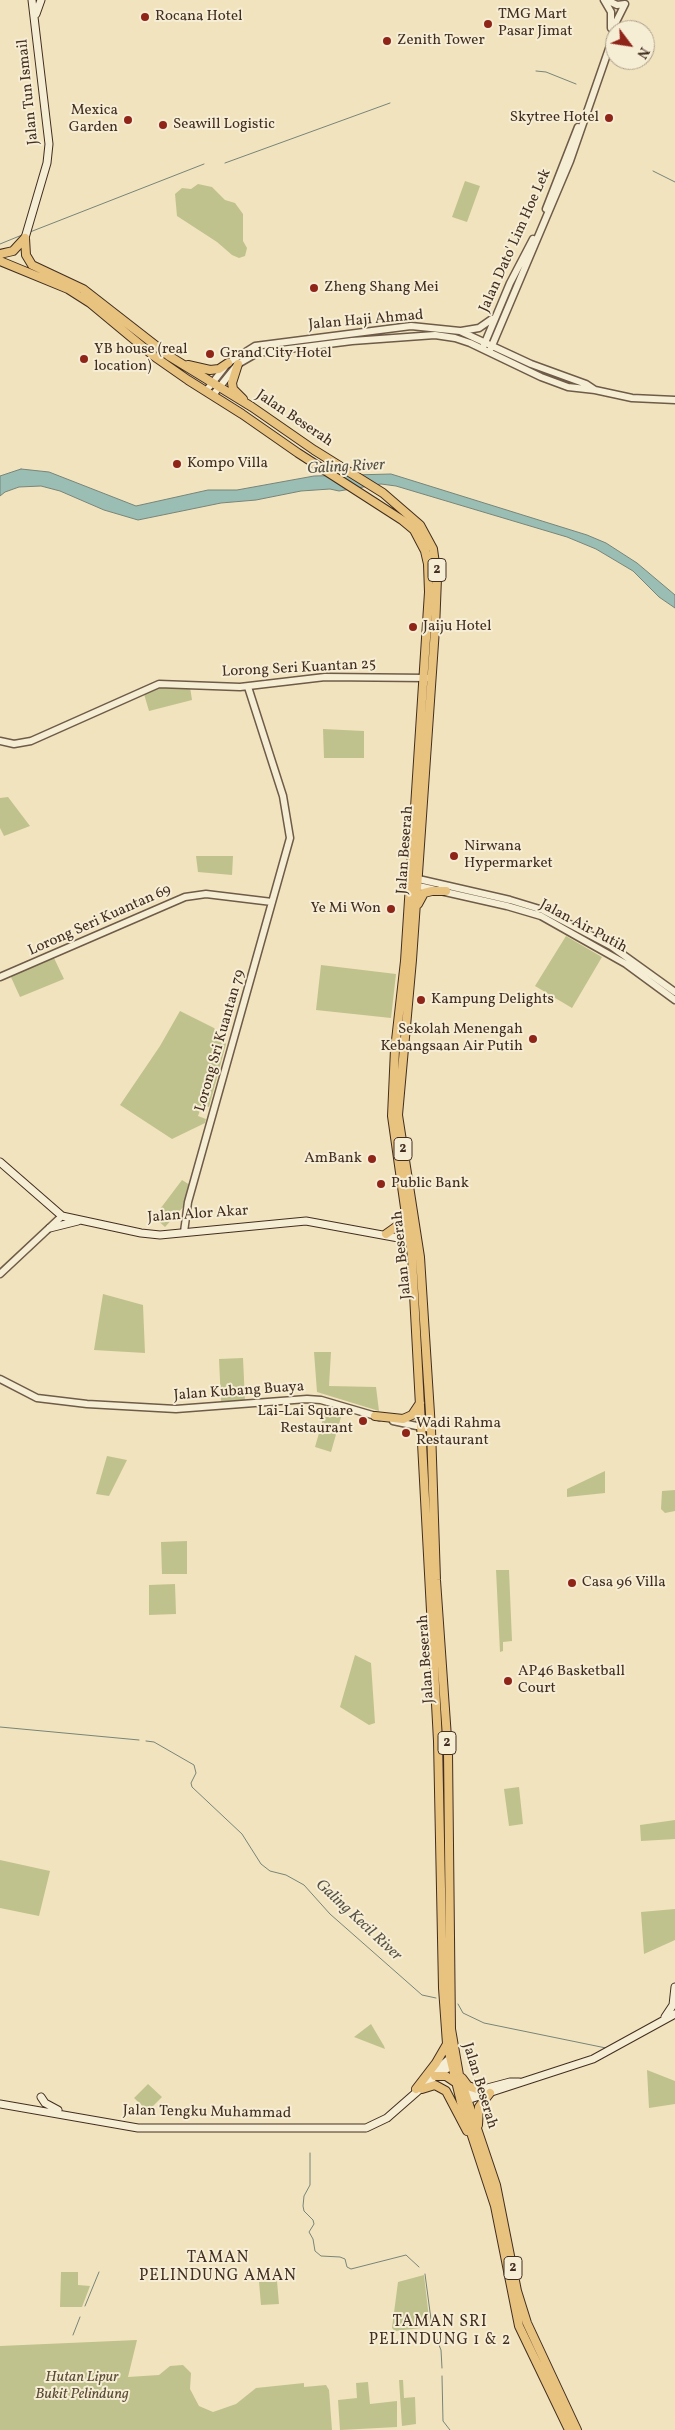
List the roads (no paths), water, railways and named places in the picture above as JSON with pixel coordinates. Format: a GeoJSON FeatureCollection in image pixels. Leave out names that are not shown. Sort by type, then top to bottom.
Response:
{"type":"FeatureCollection","features":[{"type":"Feature","properties":{"kind":"highway"},"geometry":{"type":"LineString","coordinates":[[0,254],[13,251],[26,237]]}},
{"type":"Feature","properties":{"kind":"highway","name":"Jalan Beserah"},"geometry":{"type":"LineString","coordinates":[[26,237],[28,261],[36,268],[83,289],[168,356],[211,384],[252,407],[375,488],[407,512],[420,525],[433,549],[437,578],[427,678],[414,881],[392,1097],[392,1124],[404,1206],[414,1240],[421,1427],[438,1741],[443,1988],[446,2044],[459,2075],[463,2098],[489,2186],[520,2326],[569,2430]]}},
{"type":"Feature","properties":{"kind":"highway"},"geometry":{"type":"LineString","coordinates":[[0,261],[68,289],[90,302],[155,357],[209,393]]}},
{"type":"Feature","properties":{"kind":"highway"},"geometry":{"type":"LineString","coordinates":[[168,356],[203,370],[219,368],[228,363]]}},
{"type":"Feature","properties":{"kind":"highway"},"geometry":{"type":"LineString","coordinates":[[238,364],[233,378],[234,389],[252,407]]}},
{"type":"Feature","properties":{"kind":"highway","name":"Jalan Beserah"},"geometry":{"type":"LineString","coordinates":[[209,393],[363,493],[414,530],[426,551],[428,564],[427,678]]}},
{"type":"Feature","properties":{"kind":"highway","name":"Jalan Beserah"},"geometry":{"type":"LineString","coordinates":[[414,881],[415,912],[398,1115],[414,1240],[431,1429],[436,1580],[448,1752],[450,2029],[453,2061],[456,2084],[478,2131],[496,2184],[517,2291],[527,2323],[577,2430]]}},
{"type":"Feature","properties":{"kind":"highway"},"geometry":{"type":"LineString","coordinates":[[415,912],[419,898],[424,893],[446,891]]}},
{"type":"Feature","properties":{"kind":"highway"},"geometry":{"type":"LineString","coordinates":[[386,1234],[400,1224],[404,1206]]}},
{"type":"Feature","properties":{"kind":"highway"},"geometry":{"type":"LineString","coordinates":[[375,1416],[404,1419],[412,1415],[420,1403]]}},
{"type":"Feature","properties":{"kind":"highway"},"geometry":{"type":"LineString","coordinates":[[419,2089],[446,2044]]}},
{"type":"Feature","properties":{"kind":"highway"},"geometry":{"type":"LineString","coordinates":[[459,2075],[466,2084],[480,2090]]}},
{"type":"Feature","properties":{"kind":"highway"},"geometry":{"type":"LineString","coordinates":[[435,2076],[446,2076],[456,2084]]}},
{"type":"Feature","properties":{"kind":"highway"},"geometry":{"type":"LineString","coordinates":[[419,2089],[435,2085],[446,2091],[468,2134],[489,2186]]}},
{"type":"Feature","properties":{"kind":"highway"},"geometry":{"type":"LineString","coordinates":[[478,2131],[479,2107],[490,2093]]}},
{"type":"Feature","properties":{"kind":"main road","name":"Jalan Tun Ismail"},"geometry":{"type":"LineString","coordinates":[[26,237],[47,163],[49,144],[32,0]]}},
{"type":"Feature","properties":{"kind":"main road"},"geometry":{"type":"LineString","coordinates":[[35,22],[41,0]]}},
{"type":"Feature","properties":{"kind":"main road"},"geometry":{"type":"LineString","coordinates":[[0,1162],[62,1216]]}},
{"type":"Feature","properties":{"kind":"main road","name":"Jalan Alor Akar"},"geometry":{"type":"LineString","coordinates":[[62,1216],[141,1233],[160,1235],[306,1221],[414,1240]]}},
{"type":"Feature","properties":{"kind":"main road"},"geometry":{"type":"LineString","coordinates":[[50,1228],[83,1220]]}},
{"type":"Feature","properties":{"kind":"main road"},"geometry":{"type":"LineString","coordinates":[[644,2032],[671,2010],[675,1987]]}},
{"type":"Feature","properties":{"kind":"main road"},"geometry":{"type":"LineString","coordinates":[[463,2098],[490,2093],[593,2059],[675,2014]]}},
{"type":"Feature","properties":{"kind":"main road","name":"Jalan Tengku Muhammad"},"geometry":{"type":"LineString","coordinates":[[419,2089],[453,2061]]}},
{"type":"Feature","properties":{"kind":"main road","name":"Jalan Tengku Muhammad"},"geometry":{"type":"LineString","coordinates":[[0,2104],[138,2128],[354,2129],[380,2123],[453,2061]]}},
{"type":"Feature","properties":{"kind":"main road"},"geometry":{"type":"LineString","coordinates":[[463,2098],[480,2090],[510,2082],[519,2082]]}},
{"type":"Feature","properties":{"kind":"main road"},"geometry":{"type":"LineString","coordinates":[[41,2097],[45,2103],[66,2115]]}},
{"type":"Feature","properties":{"kind":"street"},"geometry":{"type":"LineString","coordinates":[[605,0],[616,5],[625,4],[617,20]]}},
{"type":"Feature","properties":{"kind":"street"},"geometry":{"type":"LineString","coordinates":[[605,0],[615,14],[614,20]]}},
{"type":"Feature","properties":{"kind":"street","name":"Jalan Dato' Lim Hoe Lek"},"geometry":{"type":"LineString","coordinates":[[487,347],[497,312],[547,207],[605,51]]}},
{"type":"Feature","properties":{"kind":"street","name":"Jalan Dato' Lim Hoe Lek"},"geometry":{"type":"LineString","coordinates":[[487,347],[498,330],[570,161],[605,60]]}},
{"type":"Feature","properties":{"kind":"street"},"geometry":{"type":"LineString","coordinates":[[460,331],[484,326],[497,312]]}},
{"type":"Feature","properties":{"kind":"street","name":"Jalan Haji Ahmad"},"geometry":{"type":"LineString","coordinates":[[209,393],[211,384],[228,363],[245,350],[267,343],[411,326],[460,331],[541,377]]}},
{"type":"Feature","properties":{"kind":"street"},"geometry":{"type":"LineString","coordinates":[[498,330],[503,351]]}},
{"type":"Feature","properties":{"kind":"street","name":"Jalan Haji Ahmad"},"geometry":{"type":"LineString","coordinates":[[209,393],[219,388],[238,364],[257,353],[268,350],[411,335],[446,336],[503,351],[586,384],[595,390]]}},
{"type":"Feature","properties":{"kind":"street","name":"Jalan Haji Ahmad"},"geometry":{"type":"LineString","coordinates":[[446,336],[520,371],[578,390],[595,390],[632,398],[675,400]]}},
{"type":"Feature","properties":{"kind":"street","name":"Lorong Seri Kuantan 25"},"geometry":{"type":"LineString","coordinates":[[0,742],[14,744],[31,741],[159,684],[248,687],[325,677],[427,678]]}},
{"type":"Feature","properties":{"kind":"street","name":"Lorong Sri Kuantan 79"},"geometry":{"type":"LineString","coordinates":[[184,1232],[188,1202],[290,838],[286,810],[248,687]]}},
{"type":"Feature","properties":{"kind":"street","name":"Jalan Air Putih"},"geometry":{"type":"LineString","coordinates":[[414,881],[541,916],[619,960],[675,1000]]}},
{"type":"Feature","properties":{"kind":"street","name":"Jalan Air Putih"},"geometry":{"type":"LineString","coordinates":[[414,881],[510,900],[546,911],[611,946],[675,992]]}},
{"type":"Feature","properties":{"kind":"street","name":"Lorong Seri Kuantan 69"},"geometry":{"type":"LineString","coordinates":[[0,977],[185,897],[206,894],[272,902]]}},
{"type":"Feature","properties":{"kind":"street"},"geometry":{"type":"LineString","coordinates":[[0,1274],[62,1216]]}},
{"type":"Feature","properties":{"kind":"street","name":"Jalan Kubang Buaya"},"geometry":{"type":"LineString","coordinates":[[0,1379],[37,1398],[87,1404],[176,1409],[307,1399],[321,1400],[375,1416],[431,1429]]}},
{"type":"Feature","properties":{"kind":"water"},"geometry":{"type":"Polygon","coordinates":[[[21,469],[49,472],[136,506],[208,490],[237,490],[314,476],[391,474],[587,535],[606,543],[637,563],[675,595],[675,608],[659,597],[633,571],[596,549],[567,537],[396,486],[381,484],[339,491],[330,489],[301,491],[256,500],[221,503],[138,520],[104,510],[60,491],[41,486],[19,487],[0,496],[0,476],[21,469]]]}},
{"type":"Feature","properties":{"kind":"waterway"},"geometry":{"type":"LineString","coordinates":[[536,71],[546,72],[576,84]]}},
{"type":"Feature","properties":{"kind":"waterway"},"geometry":{"type":"LineString","coordinates":[[225,163],[390,103]]}},
{"type":"Feature","properties":{"kind":"waterway"},"geometry":{"type":"LineString","coordinates":[[30,232],[204,164]]}},
{"type":"Feature","properties":{"kind":"waterway"},"geometry":{"type":"LineString","coordinates":[[653,171],[675,182]]}},
{"type":"Feature","properties":{"kind":"waterway"},"geometry":{"type":"LineString","coordinates":[[0,244],[22,235]]}},
{"type":"Feature","properties":{"kind":"waterway"},"geometry":{"type":"LineString","coordinates":[[0,1727],[139,1740]]}},
{"type":"Feature","properties":{"kind":"waterway","name":"Galing Kecil River"},"geometry":{"type":"LineString","coordinates":[[146,1741],[154,1742],[194,1765],[196,1773],[191,1783],[192,1787],[242,1834],[261,1864],[270,1871],[286,1875],[304,1885],[330,1914],[422,1995],[436,1998]]}},
{"type":"Feature","properties":{"kind":"waterway","name":"Galing Kecil River"},"geometry":{"type":"LineString","coordinates":[[458,2004],[463,2013],[484,2023],[606,2048]]}},
{"type":"Feature","properties":{"kind":"waterway"},"geometry":{"type":"LineString","coordinates":[[310,2153],[310,2185],[304,2196],[303,2206],[304,2211],[313,2220],[314,2224],[309,2232],[313,2239],[315,2251],[321,2256],[345,2259],[347,2267],[351,2269],[406,2255],[419,2267]]}},
{"type":"Feature","properties":{"kind":"waterway"},"geometry":{"type":"LineString","coordinates":[[85,2306],[99,2272]]}},
{"type":"Feature","properties":{"kind":"waterway"},"geometry":{"type":"LineString","coordinates":[[425,2274],[432,2327]]}},
{"type":"Feature","properties":{"kind":"waterway"},"geometry":{"type":"LineString","coordinates":[[73,2335],[80,2317]]}},
{"type":"Feature","properties":{"kind":"waterway"},"geometry":{"type":"LineString","coordinates":[[435,2335],[441,2350],[442,2368]]}},
{"type":"Feature","properties":{"kind":"waterway"},"geometry":{"type":"LineString","coordinates":[[442,2376],[443,2421],[450,2430]]}},
{"type":"Feature","properties":{"kind":"place","name":"Rocana Hotel"},"geometry":{"type":"Point","coordinates":[145,17]}},
{"type":"Feature","properties":{"kind":"place","name":"TMG Mart Pasar Jimat"},"geometry":{"type":"Point","coordinates":[488,24]}},
{"type":"Feature","properties":{"kind":"place","name":"Zenith Tower"},"geometry":{"type":"Point","coordinates":[387,41]}},
{"type":"Feature","properties":{"kind":"place","name":"Skytree Hotel"},"geometry":{"type":"Point","coordinates":[609,118]}},
{"type":"Feature","properties":{"kind":"place","name":"Mexica Garden"},"geometry":{"type":"Point","coordinates":[128,120]}},
{"type":"Feature","properties":{"kind":"place","name":"Seawill Logistic"},"geometry":{"type":"Point","coordinates":[163,125]}},
{"type":"Feature","properties":{"kind":"place","name":"Zheng Shang Mei"},"geometry":{"type":"Point","coordinates":[314,288]}},
{"type":"Feature","properties":{"kind":"place","name":"Grand City Hotel"},"geometry":{"type":"Point","coordinates":[210,354]}},
{"type":"Feature","properties":{"kind":"place","name":"YB house (real location)"},"geometry":{"type":"Point","coordinates":[84,359]}},
{"type":"Feature","properties":{"kind":"place","name":"Kompo Villa"},"geometry":{"type":"Point","coordinates":[177,464]}},
{"type":"Feature","properties":{"kind":"place","name":"Jaiju Hotel"},"geometry":{"type":"Point","coordinates":[413,627]}},
{"type":"Feature","properties":{"kind":"place","name":"Nirwana Hypermarket"},"geometry":{"type":"Point","coordinates":[454,856]}},
{"type":"Feature","properties":{"kind":"place","name":"Ye Mi Won"},"geometry":{"type":"Point","coordinates":[391,909]}},
{"type":"Feature","properties":{"kind":"place","name":"Kampung Delights"},"geometry":{"type":"Point","coordinates":[421,1000]}},
{"type":"Feature","properties":{"kind":"place","name":"Sekolah Menengah Kebangsaan Air Putih"},"geometry":{"type":"Point","coordinates":[533,1039]}},
{"type":"Feature","properties":{"kind":"place","name":"AmBank"},"geometry":{"type":"Point","coordinates":[372,1159]}},
{"type":"Feature","properties":{"kind":"place","name":"Public Bank"},"geometry":{"type":"Point","coordinates":[381,1184]}},
{"type":"Feature","properties":{"kind":"place","name":"Lai-Lai Square Restaurant"},"geometry":{"type":"Point","coordinates":[363,1421]}},
{"type":"Feature","properties":{"kind":"place","name":"Wadi Rahma Restaurant"},"geometry":{"type":"Point","coordinates":[406,1433]}},
{"type":"Feature","properties":{"kind":"place","name":"Casa 96 Villa"},"geometry":{"type":"Point","coordinates":[572,1583]}},
{"type":"Feature","properties":{"kind":"place","name":"AP46 Basketball Court"},"geometry":{"type":"Point","coordinates":[508,1681]}},
{"type":"Feature","properties":{"kind":"district","name":"TAMAN PELINDUNG AMAN"},"geometry":{"type":"Point","coordinates":[218,2268]}},
{"type":"Feature","properties":{"kind":"district","name":"TAMAN SRI PELINDUNG 1 & 2"},"geometry":{"type":"Point","coordinates":[440,2332]}},
{"type":"Feature","properties":{"kind":"water label","name":"Galing River"},"geometry":{"type":"Point","coordinates":[346,468]}},
{"type":"Feature","properties":{"kind":"park label","name":"Hutan Lipur Bukit Pelindung"},"geometry":{"type":"Point","coordinates":[82,2386]}}]}
